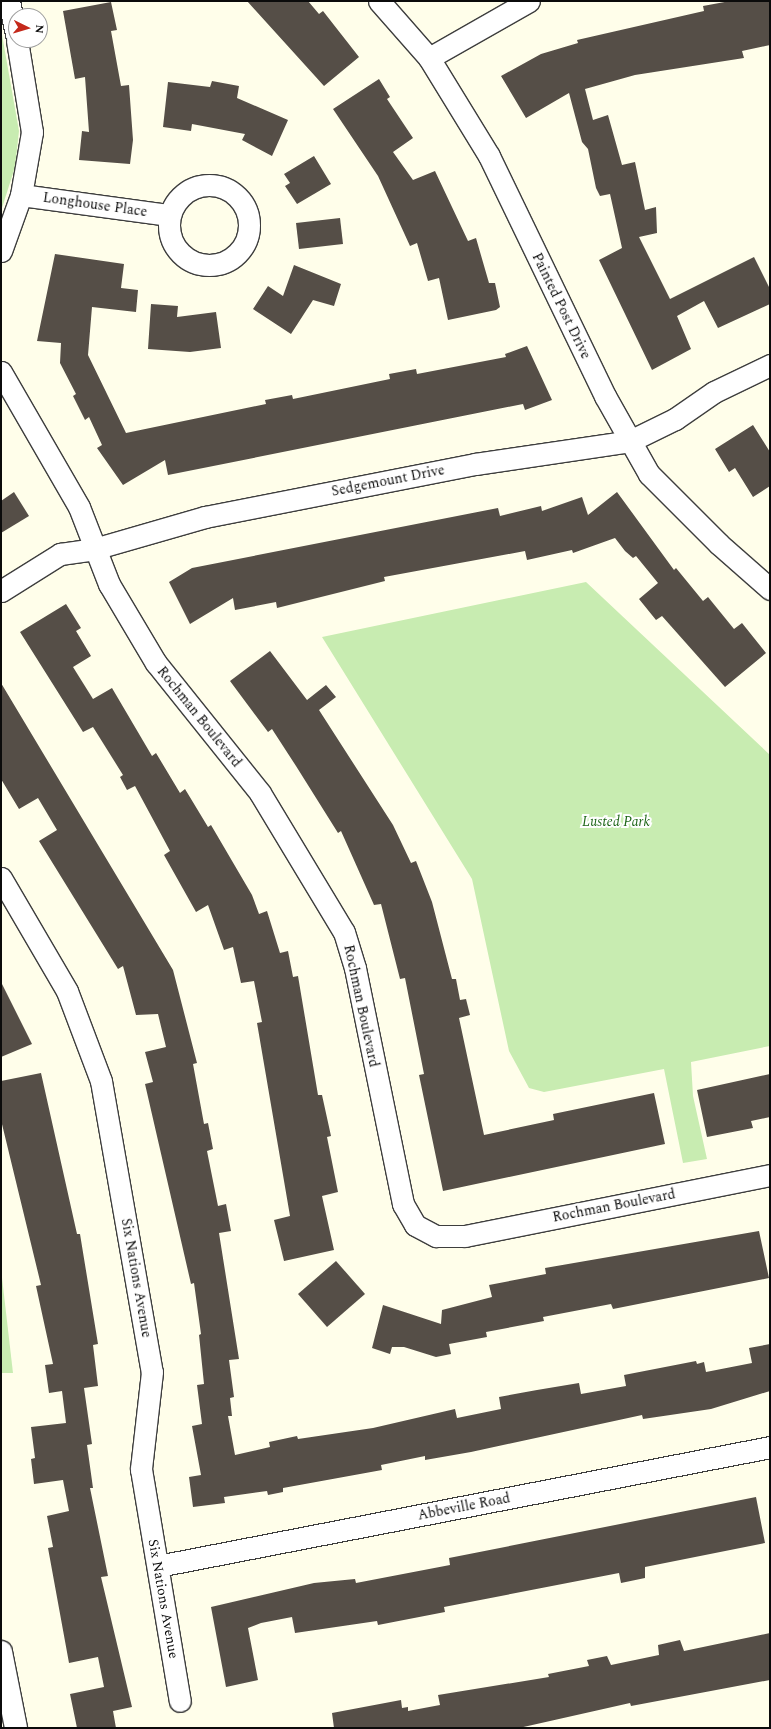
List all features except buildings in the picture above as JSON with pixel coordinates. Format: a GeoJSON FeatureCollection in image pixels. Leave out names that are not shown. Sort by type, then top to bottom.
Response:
{"type":"FeatureCollection","features":[{"type":"Feature","properties":{"kind":"street","name":"Painted Post Drive"},"geometry":{"type":"LineString","coordinates":[[379,1],[430,58],[489,156],[630,441],[649,474],[673,500],[770,589]]}},
{"type":"Feature","properties":{"kind":"street"},"geometry":{"type":"LineString","coordinates":[[430,58],[529,1]]}},
{"type":"Feature","properties":{"kind":"street"},"geometry":{"type":"LineString","coordinates":[[1,251],[21,195],[32,132],[18,48]]}},
{"type":"Feature","properties":{"kind":"street","name":"Longhouse Place"},"geometry":{"type":"LineString","coordinates":[[21,195],[168,215]]}},
{"type":"Feature","properties":{"kind":"street","name":"Sedgemount Drive"},"geometry":{"type":"LineString","coordinates":[[1,591],[60,554],[94,549],[205,517],[475,464],[630,441],[675,419],[714,392],[770,365]]}},
{"type":"Feature","properties":{"kind":"street","name":"Rochman Boulevard"},"geometry":{"type":"LineString","coordinates":[[1,372],[79,507],[94,549],[109,584],[156,663],[260,793],[344,932],[355,968],[400,1191],[405,1211],[415,1225],[436,1236],[465,1236],[770,1174]]}},
{"type":"Feature","properties":{"kind":"street","name":"Six Nations Avenue"},"geometry":{"type":"LineString","coordinates":[[1,878],[67,991],[101,1081],[152,1372],[141,1469],[180,1701]]}},
{"type":"Feature","properties":{"kind":"street","name":"Abbeville Road"},"geometry":{"type":"LineString","coordinates":[[158,1566],[770,1447]]}},
{"type":"Feature","properties":{"kind":"street"},"geometry":{"type":"LineString","coordinates":[[1,1652],[16,1728]]}},
{"type":"Feature","properties":{"kind":"green space"},"geometry":{"type":"Polygon","coordinates":[[[1,29],[19,131],[15,167],[1,211],[1,29]]]}},
{"type":"Feature","properties":{"kind":"green space","name":"Lusted Park"},"geometry":{"type":"Polygon","coordinates":[[[586,582],[770,755],[770,1046],[691,1062],[693,1096],[707,1159],[683,1163],[664,1069],[544,1092],[529,1088],[509,1051],[472,879],[322,637],[586,582]]]}},
{"type":"Feature","properties":{"kind":"green space"},"geometry":{"type":"Polygon","coordinates":[[[1,1269],[13,1373],[1,1373],[1,1269]]]}}]}
